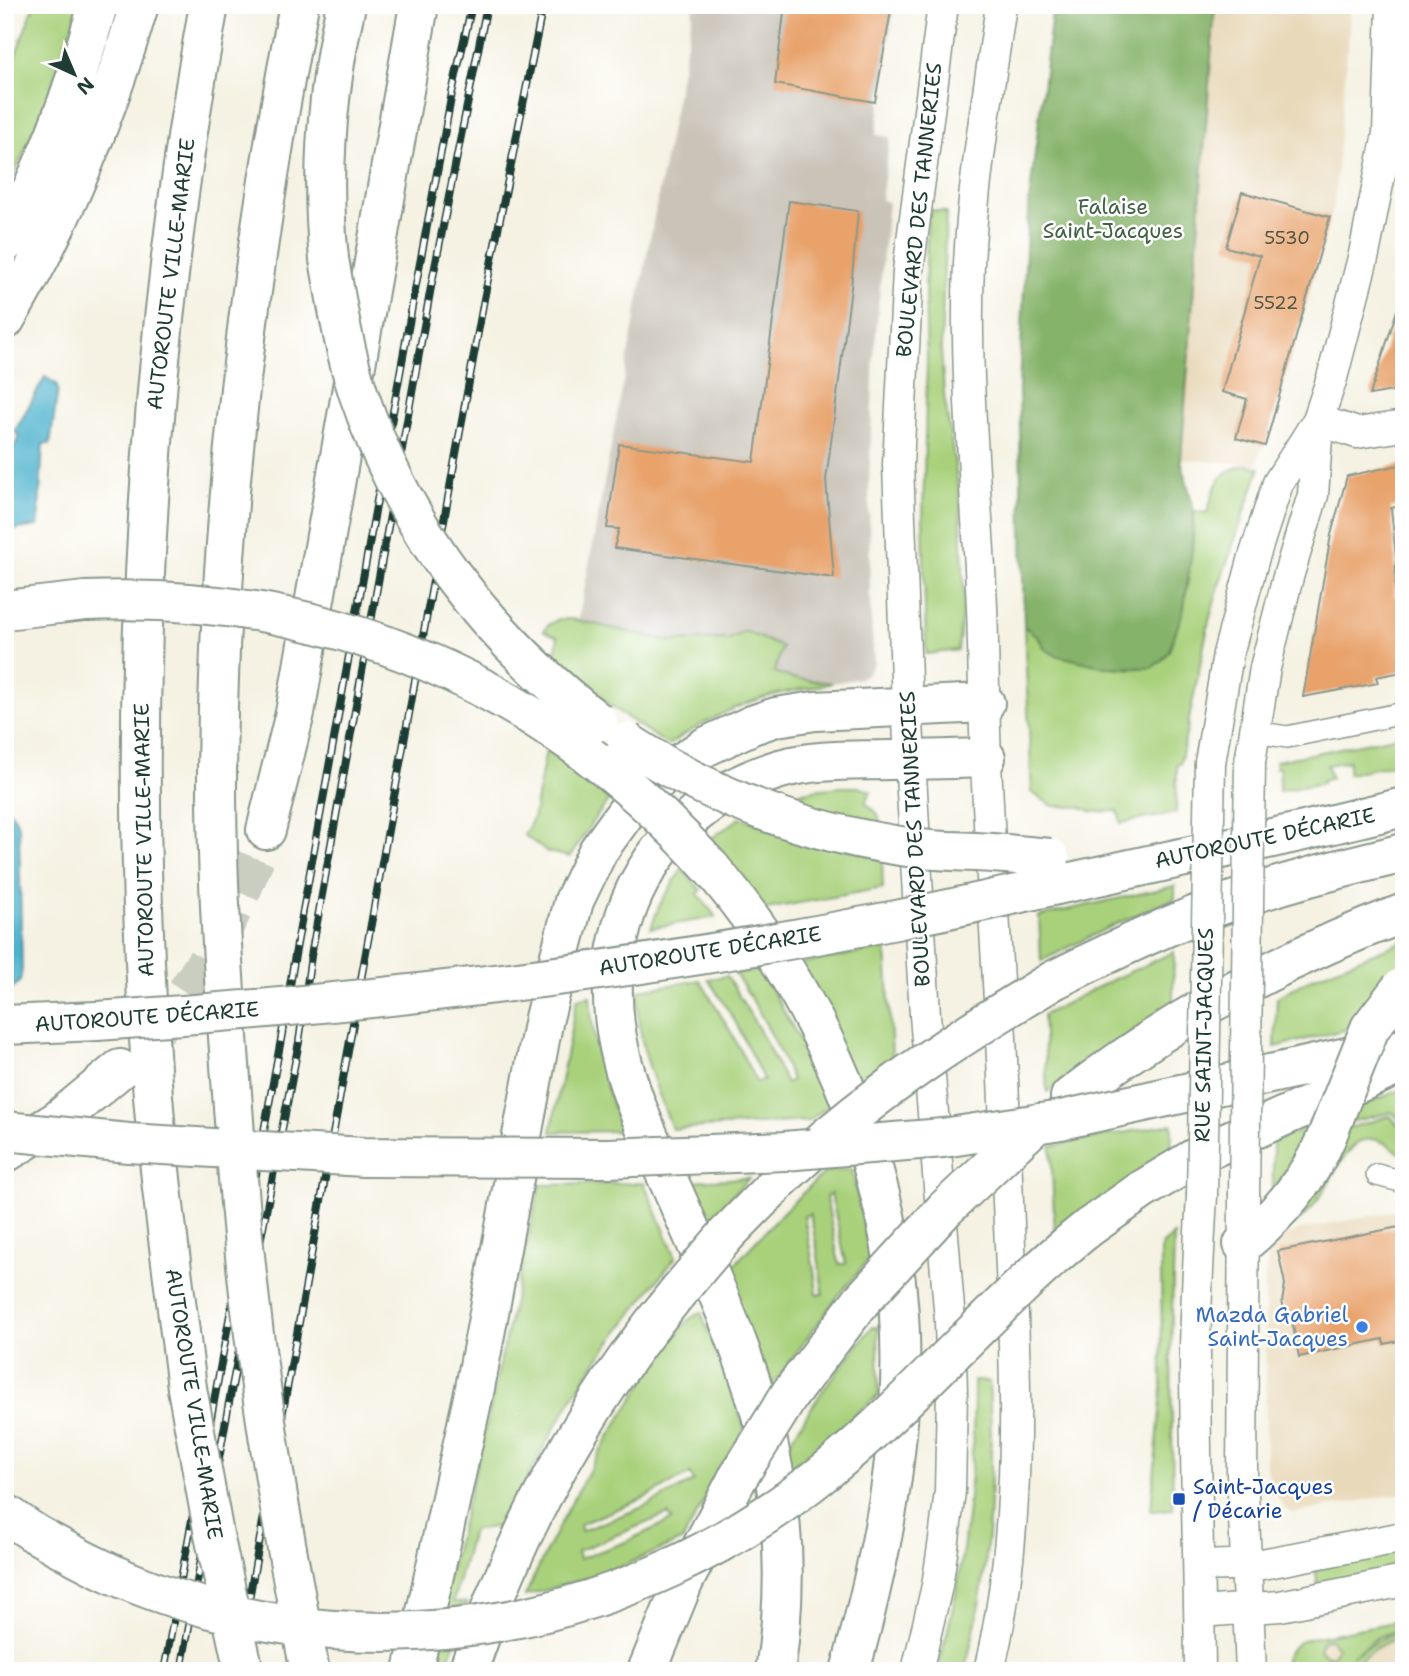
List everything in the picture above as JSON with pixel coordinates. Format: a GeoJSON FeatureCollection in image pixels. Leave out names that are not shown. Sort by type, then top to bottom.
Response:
{"type":"FeatureCollection","features":[{"type":"Feature","properties":{"kind":"highway"},"geometry":{"type":"LineString","coordinates":[[5,243],[51,146],[86,48],[98,5]]}},
{"type":"Feature","properties":{"kind":"highway"},"geometry":{"type":"LineString","coordinates":[[5,320],[43,251],[79,175],[114,85],[139,5]]}},
{"type":"Feature","properties":{"kind":"highway","name":"AUTOROUTE VILLE-MARIE"},"geometry":{"type":"LineString","coordinates":[[209,5],[173,226],[162,332],[148,513],[142,649],[142,868],[151,1071],[187,1388],[214,1535],[244,1671]]}},
{"type":"Feature","properties":{"kind":"highway"},"geometry":{"type":"LineString","coordinates":[[299,5],[263,202],[239,384],[221,612],[217,829],[235,1135],[252,1320],[269,1442],[310,1671]]}},
{"type":"Feature","properties":{"kind":"highway"},"geometry":{"type":"LineString","coordinates":[[346,5],[325,140],[325,209],[329,259],[341,327],[358,393],[390,470],[417,522],[466,594],[503,638],[552,684],[612,732],[680,774],[764,811],[819,829],[872,841],[1053,871]]}},
{"type":"Feature","properties":{"kind":"highway"},"geometry":{"type":"LineString","coordinates":[[265,830],[295,713],[419,5]]}},
{"type":"Feature","properties":{"kind":"highway"},"geometry":{"type":"LineString","coordinates":[[5,610],[85,601],[163,601],[260,612],[328,627],[423,660],[498,696],[573,743],[653,808],[711,869],[760,929],[802,997],[825,1042],[861,1130],[889,1239],[900,1344],[901,1383],[896,1446],[882,1543],[850,1671]]}},
{"type":"Feature","properties":{"kind":"highway"},"geometry":{"type":"LineString","coordinates":[[412,1671],[475,1388],[544,1018],[567,926],[585,876],[598,851],[629,808],[664,774],[717,741],[752,725],[796,713],[985,703]]}},
{"type":"Feature","properties":{"kind":"highway"},"geometry":{"type":"LineString","coordinates":[[775,1671],[781,1623],[784,1557],[778,1491],[767,1438],[738,1347],[643,1123],[623,1069],[613,1021],[612,976],[621,926],[639,884],[666,843],[700,810],[755,777],[804,764],[847,759],[986,758]]}},
{"type":"Feature","properties":{"kind":"highway","name":"AUTOROUTE DÉCARIE"},"geometry":{"type":"LineString","coordinates":[[5,1025],[254,1010],[484,985],[670,959],[835,931],[1053,871],[1141,865],[1404,807]]}},
{"type":"Feature","properties":{"kind":"highway"},"geometry":{"type":"LineString","coordinates":[[468,1671],[498,1590],[554,1475],[621,1366],[727,1234],[828,1136],[897,1080],[943,1048],[1054,980],[1144,936],[1221,905],[1316,875],[1404,853]]}},
{"type":"Feature","properties":{"kind":"highway"},"geometry":{"type":"LineString","coordinates":[[648,1671],[684,1581],[737,1479],[790,1394],[861,1301],[973,1181],[1070,1097],[1140,1045],[1231,990],[1333,942],[1404,913]]}},
{"type":"Feature","properties":{"kind":"highway"},"geometry":{"type":"LineString","coordinates":[[1243,1244],[1276,1215],[1294,1195],[1312,1168],[1360,1048],[1370,1028],[1402,987]]}},
{"type":"Feature","properties":{"kind":"highway"},"geometry":{"type":"LineString","coordinates":[[5,1131],[129,1143],[351,1157],[608,1158],[784,1151],[943,1138],[1061,1120],[1404,1044]]}},
{"type":"Feature","properties":{"kind":"highway"},"geometry":{"type":"LineString","coordinates":[[20,1523],[94,1566],[173,1598],[266,1622],[331,1631],[381,1633],[451,1629],[531,1616],[595,1599],[653,1577],[709,1550],[764,1517],[805,1487],[881,1421],[1019,1287],[1088,1228],[1142,1190],[1208,1150],[1404,1063]]}},
{"type":"Feature","properties":{"kind":"highway"},"geometry":{"type":"LineString","coordinates":[[5,1153],[57,1121],[120,1069]]}},
{"type":"Feature","properties":{"kind":"main road","name":"BOULEVARD DES TANNERIES"},"geometry":{"type":"LineString","coordinates":[[917,1671],[937,1586],[944,1540],[950,1491],[952,1393],[948,1295],[925,1015],[910,760],[898,465],[908,271],[943,5]]}},
{"type":"Feature","properties":{"kind":"main road"},"geometry":{"type":"LineString","coordinates":[[989,1671],[1006,1591],[1016,1459],[1003,1076],[986,758],[978,528],[968,393],[967,319],[972,226],[1001,5]]}},
{"type":"Feature","properties":{"kind":"main road","name":"RUE SAINT-JACQUES"},"geometry":{"type":"LineString","coordinates":[[1200,1671],[1195,1350],[1202,1196],[1210,763],[1228,654],[1254,557],[1278,482],[1318,420],[1332,378],[1396,135],[1392,5]]}},
{"type":"Feature","properties":{"kind":"main road"},"geometry":{"type":"LineString","coordinates":[[1318,420],[1357,433],[1404,426]]}},
{"type":"Feature","properties":{"kind":"main road","name":"RUE SAINT-JACQUES"},"geometry":{"type":"LineString","coordinates":[[1251,1671],[1242,1448],[1250,762],[1273,634],[1313,495],[1318,420]]}},
{"type":"Feature","properties":{"kind":"main road"},"geometry":{"type":"LineString","coordinates":[[1199,1566],[1245,1565],[1300,1558],[1404,1537]]}},
{"type":"Feature","properties":{"kind":"main road"},"geometry":{"type":"LineString","coordinates":[[1201,1612],[1248,1610],[1311,1601],[1404,1581]]}},
{"type":"Feature","properties":{"kind":"street"},"geometry":{"type":"LineString","coordinates":[[1254,732],[1287,737],[1404,713]]}},
{"type":"Feature","properties":{"kind":"street"},"geometry":{"type":"LineString","coordinates":[[1377,1175],[1404,1182]]}},
{"type":"Feature","properties":{"kind":"shaded area"},"geometry":{"type":"Polygon","coordinates":[[[694,5],[894,5],[876,135],[890,137],[881,200],[888,202],[874,353],[869,485],[870,604],[874,663],[868,673],[860,678],[832,683],[791,678],[576,633],[694,5]]]}},
{"type":"Feature","properties":{"kind":"shaded area"},"geometry":{"type":"Polygon","coordinates":[[[1215,5],[1351,5],[1334,204],[1271,409],[1257,465],[1181,459],[1215,5]]]}},
{"type":"Feature","properties":{"kind":"shaded area"},"geometry":{"type":"Polygon","coordinates":[[[1404,1209],[1404,1493],[1294,1513],[1285,1509],[1272,1489],[1266,1465],[1265,1274],[1269,1252],[1283,1237],[1300,1230],[1404,1209]]]}},
{"type":"Feature","properties":{"kind":"shaded area"},"geometry":{"type":"Polygon","coordinates":[[[1404,1620],[1404,1671],[1284,1671],[1289,1650],[1302,1640],[1404,1620]]]}},
{"type":"Feature","properties":{"kind":"green space"},"geometry":{"type":"Polygon","coordinates":[[[34,5],[79,5],[48,98],[5,195],[5,84],[34,5]]]}},
{"type":"Feature","properties":{"kind":"green space","name":"Falaise Saint-Jacques"},"geometry":{"type":"Polygon","coordinates":[[[1053,5],[1215,5],[1181,459],[1194,511],[1192,550],[1184,608],[1169,651],[1151,668],[1105,667],[1055,655],[1045,649],[1038,637],[1024,626],[1019,387],[1028,211],[1053,5]]]}},
{"type":"Feature","properties":{"kind":"green space"},"geometry":{"type":"Polygon","coordinates":[[[928,210],[946,212],[941,350],[944,394],[960,498],[964,596],[958,650],[926,654],[923,520],[928,210]]]}},
{"type":"Feature","properties":{"kind":"green space"},"geometry":{"type":"Polygon","coordinates":[[[1247,465],[1260,468],[1209,621],[1180,764],[1177,764],[1176,813],[1121,823],[1118,811],[1093,812],[1081,807],[1053,806],[1032,793],[1024,626],[1038,637],[1045,649],[1087,662],[1135,668],[1161,661],[1192,550],[1194,511],[1207,513],[1218,481],[1229,471],[1247,465]]]}},
{"type":"Feature","properties":{"kind":"green space"},"geometry":{"type":"Polygon","coordinates":[[[559,619],[571,619],[671,641],[729,639],[745,631],[782,647],[774,672],[791,678],[832,683],[778,694],[735,708],[668,745],[609,704],[554,660],[558,637],[544,631],[548,625],[559,619]]]}},
{"type":"Feature","properties":{"kind":"green space"},"geometry":{"type":"Polygon","coordinates":[[[1404,735],[1404,762],[1348,774],[1349,761],[1327,765],[1331,778],[1322,780],[1323,783],[1279,791],[1280,768],[1276,768],[1276,761],[1404,735]]]}},
{"type":"Feature","properties":{"kind":"green space"},"geometry":{"type":"Polygon","coordinates":[[[546,750],[611,798],[570,857],[547,852],[524,835],[533,819],[546,750]]]}},
{"type":"Feature","properties":{"kind":"green space"},"geometry":{"type":"Polygon","coordinates":[[[858,787],[871,791],[865,802],[878,814],[880,823],[782,797],[813,790],[858,787]]]}},
{"type":"Feature","properties":{"kind":"green space"},"geometry":{"type":"Polygon","coordinates":[[[740,818],[882,859],[883,888],[761,910],[706,842],[740,818]]]}},
{"type":"Feature","properties":{"kind":"green space"},"geometry":{"type":"Polygon","coordinates":[[[682,869],[701,890],[698,894],[716,917],[651,928],[659,906],[682,869]]]}},
{"type":"Feature","properties":{"kind":"green space"},"geometry":{"type":"Polygon","coordinates":[[[1175,886],[1175,899],[1120,922],[1041,961],[1039,916],[1175,886]]]}},
{"type":"Feature","properties":{"kind":"green space"},"geometry":{"type":"Polygon","coordinates":[[[1404,941],[1404,967],[1390,979],[1356,1027],[1275,1047],[1277,997],[1314,977],[1404,941]]]}},
{"type":"Feature","properties":{"kind":"green space"},"geometry":{"type":"Polygon","coordinates":[[[886,948],[892,1056],[857,1083],[798,964],[886,948]]]}},
{"type":"Feature","properties":{"kind":"green space"},"geometry":{"type":"Polygon","coordinates":[[[1174,952],[1173,1004],[1047,1092],[1043,1015],[1174,952]]]}},
{"type":"Feature","properties":{"kind":"green space"},"geometry":{"type":"Polygon","coordinates":[[[761,970],[803,1046],[829,1105],[809,1121],[672,1129],[643,1043],[639,1025],[639,990],[700,980],[756,1082],[764,1081],[735,1021],[708,979],[727,976],[760,1031],[786,1083],[792,1080],[780,1052],[735,974],[761,970]]]}},
{"type":"Feature","properties":{"kind":"green space"},"geometry":{"type":"Polygon","coordinates":[[[590,996],[600,1065],[622,1131],[551,1132],[577,999],[590,996]]]}},
{"type":"Feature","properties":{"kind":"green space"},"geometry":{"type":"Polygon","coordinates":[[[1404,1089],[1404,1124],[1392,1112],[1346,1123],[1353,1108],[1404,1089]]]}},
{"type":"Feature","properties":{"kind":"green space"},"geometry":{"type":"Polygon","coordinates":[[[1390,1116],[1404,1131],[1404,1157],[1382,1142],[1366,1140],[1352,1148],[1304,1217],[1286,1227],[1345,1129],[1390,1116]]]}},
{"type":"Feature","properties":{"kind":"green space"},"geometry":{"type":"Polygon","coordinates":[[[1172,1124],[1171,1156],[1055,1237],[1051,1146],[1172,1124]]]}},
{"type":"Feature","properties":{"kind":"green space"},"geometry":{"type":"Polygon","coordinates":[[[1316,1124],[1300,1146],[1273,1193],[1273,1142],[1316,1124]]]}},
{"type":"Feature","properties":{"kind":"green space"},"geometry":{"type":"Polygon","coordinates":[[[852,1169],[870,1258],[835,1300],[775,1382],[765,1385],[725,1275],[784,1211],[825,1172],[852,1169]],[[831,1194],[826,1197],[839,1264],[846,1264],[831,1194]],[[810,1214],[804,1216],[817,1294],[823,1294],[817,1248],[810,1214]]]}},
{"type":"Feature","properties":{"kind":"green space"},"geometry":{"type":"Polygon","coordinates":[[[749,1178],[707,1223],[692,1181],[749,1178]]]}},
{"type":"Feature","properties":{"kind":"green space"},"geometry":{"type":"Polygon","coordinates":[[[644,1183],[676,1257],[585,1378],[542,1450],[503,1525],[472,1531],[453,1602],[468,1603],[466,1606],[440,1610],[482,1443],[540,1185],[644,1183]]]}},
{"type":"Feature","properties":{"kind":"green space"},"geometry":{"type":"Polygon","coordinates":[[[1174,1235],[1171,1360],[1173,1509],[1151,1510],[1162,1388],[1161,1248],[1174,1235]]]}},
{"type":"Feature","properties":{"kind":"green space"},"geometry":{"type":"Polygon","coordinates":[[[701,1312],[745,1429],[683,1540],[609,1572],[525,1596],[560,1524],[599,1454],[641,1386],[688,1320],[701,1312]],[[690,1474],[642,1499],[580,1524],[581,1531],[646,1506],[694,1481],[690,1474]],[[668,1514],[577,1551],[579,1559],[623,1543],[672,1520],[668,1514]]]}},
{"type":"Feature","properties":{"kind":"green space"},"geometry":{"type":"Polygon","coordinates":[[[872,1327],[878,1327],[879,1395],[787,1473],[783,1452],[823,1390],[872,1327]]]}},
{"type":"Feature","properties":{"kind":"green space"},"geometry":{"type":"Polygon","coordinates":[[[974,1381],[989,1382],[991,1455],[985,1564],[964,1671],[937,1671],[955,1600],[966,1527],[974,1381]]]}},
{"type":"Feature","properties":{"kind":"green space"},"geometry":{"type":"Polygon","coordinates":[[[1404,1549],[1404,1569],[1318,1586],[1315,1567],[1404,1549]]]}},
{"type":"Feature","properties":{"kind":"green space"},"geometry":{"type":"Polygon","coordinates":[[[1404,1620],[1404,1627],[1378,1637],[1352,1656],[1385,1637],[1404,1630],[1404,1636],[1374,1649],[1349,1671],[1284,1671],[1288,1653],[1302,1640],[1404,1620]],[[1330,1639],[1322,1640],[1319,1650],[1328,1656],[1333,1655],[1337,1648],[1330,1639]]]}},
{"type":"Feature","properties":{"kind":"green space"},"geometry":{"type":"Polygon","coordinates":[[[455,1642],[444,1671],[426,1671],[431,1645],[455,1642]]]}},
{"type":"Feature","properties":{"kind":"water"},"geometry":{"type":"Polygon","coordinates":[[[45,377],[56,384],[58,390],[50,444],[43,444],[38,526],[5,531],[5,459],[20,437],[15,431],[45,377]]]}},
{"type":"Feature","properties":{"kind":"water"},"geometry":{"type":"Polygon","coordinates":[[[5,806],[13,814],[19,827],[22,969],[20,981],[5,997],[5,806]]]}},
{"type":"Feature","properties":{"kind":"building"},"geometry":{"type":"Polygon","coordinates":[[[785,5],[892,5],[875,102],[775,84],[785,5]]]}},
{"type":"Feature","properties":{"kind":"building"},"geometry":{"type":"Polygon","coordinates":[[[1242,192],[1330,217],[1265,446],[1236,438],[1247,399],[1222,392],[1260,256],[1226,247],[1242,192]]]}},
{"type":"Feature","properties":{"kind":"building"},"geometry":{"type":"Polygon","coordinates":[[[789,201],[858,211],[851,288],[826,480],[834,578],[614,548],[619,529],[607,528],[619,444],[754,462],[789,201]]]}},
{"type":"Feature","properties":{"kind":"building"},"geometry":{"type":"Polygon","coordinates":[[[1400,301],[1404,302],[1404,389],[1370,395],[1400,301]]]}},
{"type":"Feature","properties":{"kind":"building"},"geometry":{"type":"Polygon","coordinates":[[[1404,464],[1404,505],[1391,508],[1396,557],[1395,597],[1404,595],[1402,672],[1376,677],[1378,683],[1303,697],[1331,535],[1347,476],[1404,464]]]}},
{"type":"Feature","properties":{"kind":"building"},"geometry":{"type":"Polygon","coordinates":[[[1404,1226],[1404,1340],[1384,1344],[1383,1339],[1299,1357],[1293,1325],[1282,1302],[1285,1284],[1278,1251],[1404,1226]]]}},
{"type":"Feature","properties":{"kind":"tunnel"},"geometry":{"type":"LineString","coordinates":[[150,1037],[204,965],[232,912],[266,830]]}},
{"type":"Feature","properties":{"kind":"railway"},"geometry":{"type":"LineString","coordinates":[[164,1671],[282,1034],[417,279],[452,93],[472,5]]}},
{"type":"Feature","properties":{"kind":"railway"},"geometry":{"type":"LineString","coordinates":[[181,1671],[230,1397],[299,1042],[311,956],[431,287],[487,5]]}},
{"type":"Feature","properties":{"kind":"railway"},"geometry":{"type":"LineString","coordinates":[[236,1671],[484,299],[543,5]]}},
{"type":"Feature","properties":{"kind":"place","name":"Mazda Gabriel Saint-Jacques"},"geometry":{"type":"Point","coordinates":[1362,1327]}},
{"type":"Feature","properties":{"kind":"place","name":"Saint-Jacques / Décarie"},"geometry":{"type":"Point","coordinates":[1179,1499]}}]}
